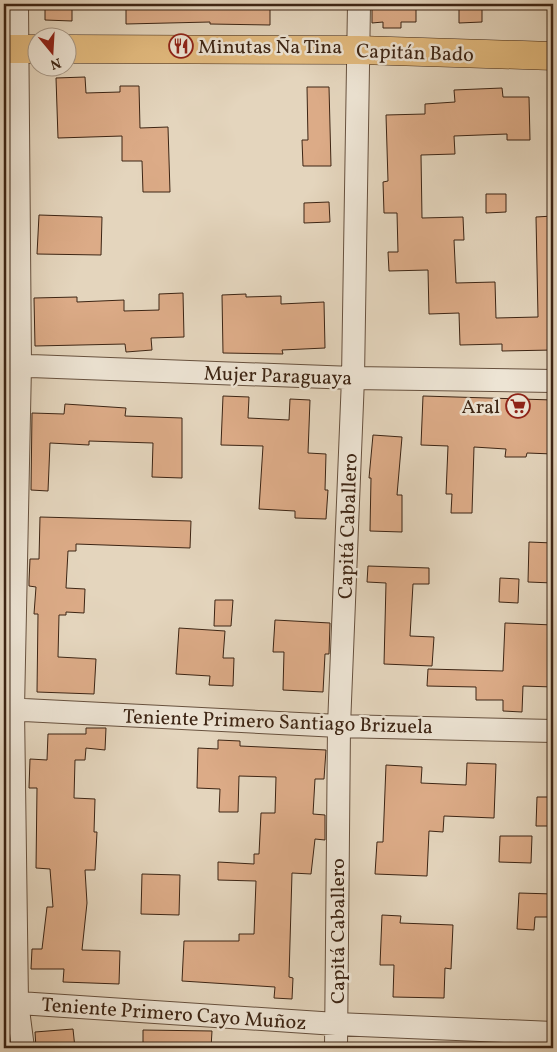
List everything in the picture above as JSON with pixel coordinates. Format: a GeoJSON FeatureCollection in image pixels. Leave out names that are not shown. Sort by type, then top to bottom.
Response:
{"type":"FeatureCollection","features":[{"type":"Feature","properties":{"kind":"main road","name":"Capitán Bado"},"geometry":{"type":"LineString","coordinates":[[78,49],[359,50],[553,56]]}},
{"type":"Feature","properties":{"kind":"street"},"geometry":{"type":"LineString","coordinates":[[18,4],[19,49],[12,365],[8,709],[11,1002],[23,1048]]}},
{"type":"Feature","properties":{"kind":"street","name":"Capitá Caballero"},"geometry":{"type":"LineString","coordinates":[[336,1048],[339,726],[353,378],[359,4]]}},
{"type":"Feature","properties":{"kind":"street","name":"Mujer Paraguaya"},"geometry":{"type":"LineString","coordinates":[[12,365],[353,378],[553,382]]}},
{"type":"Feature","properties":{"kind":"street","name":"Teniente Primero Santiago Brizuela"},"geometry":{"type":"LineString","coordinates":[[8,709],[339,726],[553,731]]}},
{"type":"Feature","properties":{"kind":"street","name":"Teniente Primero Cayo Muñoz"},"geometry":{"type":"LineString","coordinates":[[11,1002],[336,1024],[553,1033]]}},
{"type":"Feature","properties":{"kind":"building"},"geometry":{"type":"Polygon","coordinates":[[[45,4],[72,4],[72,21],[45,20],[45,4]]]}},
{"type":"Feature","properties":{"kind":"building"},"geometry":{"type":"Polygon","coordinates":[[[126,4],[270,4],[270,25],[210,24],[210,22],[126,24],[126,4]]]}},
{"type":"Feature","properties":{"kind":"building"},"geometry":{"type":"Polygon","coordinates":[[[372,4],[416,4],[416,22],[401,22],[401,28],[383,28],[383,22],[372,23],[372,4]]]}},
{"type":"Feature","properties":{"kind":"building"},"geometry":{"type":"Polygon","coordinates":[[[459,4],[482,4],[482,22],[459,23],[459,4]]]}},
{"type":"Feature","properties":{"kind":"building"},"geometry":{"type":"Polygon","coordinates":[[[85,77],[86,93],[120,92],[120,86],[139,86],[140,128],[168,127],[170,192],[143,192],[142,161],[122,161],[122,136],[58,138],[56,78],[85,77]]]}},
{"type":"Feature","properties":{"kind":"building"},"geometry":{"type":"Polygon","coordinates":[[[307,87],[329,87],[331,166],[303,166],[302,140],[308,140],[307,87]]]}},
{"type":"Feature","properties":{"kind":"building"},"geometry":{"type":"Polygon","coordinates":[[[502,88],[503,97],[529,97],[530,140],[507,140],[507,134],[454,136],[455,154],[421,155],[422,218],[463,217],[464,240],[454,240],[456,283],[495,282],[496,318],[538,317],[536,217],[553,216],[553,350],[502,351],[502,344],[460,345],[459,313],[429,314],[428,270],[389,271],[388,252],[398,252],[397,213],[384,213],[383,182],[388,181],[386,115],[425,114],[425,104],[455,102],[454,90],[502,88]]]}},
{"type":"Feature","properties":{"kind":"building"},"geometry":{"type":"Polygon","coordinates":[[[486,194],[506,194],[506,212],[486,213],[486,194]]]}},
{"type":"Feature","properties":{"kind":"building"},"geometry":{"type":"Polygon","coordinates":[[[329,202],[330,222],[304,223],[304,203],[329,202]]]}},
{"type":"Feature","properties":{"kind":"building"},"geometry":{"type":"Polygon","coordinates":[[[39,215],[102,217],[101,255],[37,254],[39,215]]]}},
{"type":"Feature","properties":{"kind":"building"},"geometry":{"type":"Polygon","coordinates":[[[183,293],[184,337],[151,338],[152,350],[126,352],[125,344],[35,346],[34,298],[77,297],[77,302],[124,300],[124,311],[159,310],[159,294],[183,293]]]}},
{"type":"Feature","properties":{"kind":"building"},"geometry":{"type":"Polygon","coordinates":[[[246,294],[246,297],[281,296],[281,304],[324,302],[325,348],[282,350],[283,354],[223,353],[222,295],[246,294]]]}},
{"type":"Feature","properties":{"kind":"building"},"geometry":{"type":"Polygon","coordinates":[[[223,396],[249,397],[248,418],[289,420],[290,399],[310,400],[308,453],[326,454],[325,490],[328,490],[326,519],[295,518],[295,511],[259,509],[263,446],[221,445],[223,396]]]}},
{"type":"Feature","properties":{"kind":"building"},"geometry":{"type":"Polygon","coordinates":[[[423,396],[553,400],[553,454],[527,453],[526,457],[505,457],[506,449],[474,447],[472,513],[451,513],[452,494],[446,494],[448,446],[421,445],[423,396]]]}},
{"type":"Feature","properties":{"kind":"building"},"geometry":{"type":"Polygon","coordinates":[[[65,404],[126,408],[125,416],[182,418],[182,478],[152,477],[153,443],[89,441],[89,445],[50,443],[48,491],[31,490],[32,413],[64,414],[65,404]]]}},
{"type":"Feature","properties":{"kind":"building"},"geometry":{"type":"Polygon","coordinates":[[[373,435],[402,437],[397,495],[402,495],[402,532],[370,531],[371,478],[369,478],[373,435]]]}},
{"type":"Feature","properties":{"kind":"building"},"geometry":{"type":"Polygon","coordinates":[[[40,517],[191,521],[190,548],[76,544],[76,551],[68,551],[66,588],[85,589],[84,613],[66,612],[66,615],[59,615],[58,657],[96,659],[94,694],[37,692],[38,614],[34,614],[36,587],[29,586],[29,581],[30,559],[39,559],[40,517]]]}},
{"type":"Feature","properties":{"kind":"building"},"geometry":{"type":"Polygon","coordinates":[[[529,542],[553,543],[553,583],[528,582],[529,542]]]}},
{"type":"Feature","properties":{"kind":"building"},"geometry":{"type":"Polygon","coordinates":[[[368,566],[429,568],[429,584],[413,584],[410,636],[434,637],[432,666],[384,664],[386,583],[367,582],[368,566]]]}},
{"type":"Feature","properties":{"kind":"building"},"geometry":{"type":"Polygon","coordinates":[[[500,578],[519,579],[518,603],[499,602],[500,578]]]}},
{"type":"Feature","properties":{"kind":"building"},"geometry":{"type":"Polygon","coordinates":[[[215,600],[233,600],[231,626],[214,626],[215,600]]]}},
{"type":"Feature","properties":{"kind":"building"},"geometry":{"type":"Polygon","coordinates":[[[275,620],[330,623],[329,654],[325,654],[323,692],[283,690],[284,652],[273,652],[275,620]]]}},
{"type":"Feature","properties":{"kind":"building"},"geometry":{"type":"Polygon","coordinates":[[[505,623],[553,625],[553,687],[523,686],[522,712],[503,711],[503,700],[476,700],[476,687],[427,686],[428,669],[503,671],[505,623]]]}},
{"type":"Feature","properties":{"kind":"building"},"geometry":{"type":"Polygon","coordinates":[[[179,628],[225,631],[223,658],[234,658],[233,686],[209,685],[210,676],[176,674],[179,628]]]}},
{"type":"Feature","properties":{"kind":"building"},"geometry":{"type":"Polygon","coordinates":[[[86,728],[106,728],[105,750],[86,748],[85,760],[75,760],[74,798],[95,799],[94,832],[97,832],[95,870],[85,870],[87,903],[82,950],[120,951],[119,984],[63,982],[64,969],[31,969],[32,949],[42,949],[47,907],[53,907],[50,869],[36,868],[37,788],[29,788],[30,759],[47,760],[48,734],[86,734],[86,728]]]}},
{"type":"Feature","properties":{"kind":"building"},"geometry":{"type":"Polygon","coordinates":[[[218,740],[240,741],[240,746],[326,750],[324,779],[315,779],[313,814],[325,815],[325,840],[315,839],[311,874],[292,873],[289,977],[293,978],[292,999],[274,998],[275,987],[182,981],[184,941],[239,941],[239,934],[254,934],[256,881],[218,880],[218,862],[254,864],[254,854],[259,854],[261,813],[275,813],[276,777],[239,776],[238,812],[219,812],[220,789],[197,788],[198,748],[218,749],[218,740]]]}},
{"type":"Feature","properties":{"kind":"building"},"geometry":{"type":"Polygon","coordinates":[[[467,763],[496,764],[494,818],[444,816],[443,832],[429,831],[427,876],[375,874],[377,842],[383,842],[386,765],[422,767],[421,783],[466,785],[467,763]]]}},
{"type":"Feature","properties":{"kind":"building"},"geometry":{"type":"Polygon","coordinates":[[[537,797],[553,797],[553,826],[536,826],[537,797]]]}},
{"type":"Feature","properties":{"kind":"building"},"geometry":{"type":"Polygon","coordinates":[[[500,836],[532,836],[531,863],[499,862],[500,836]]]}},
{"type":"Feature","properties":{"kind":"building"},"geometry":{"type":"Polygon","coordinates":[[[142,874],[180,875],[179,915],[141,914],[142,874]]]}},
{"type":"Feature","properties":{"kind":"building"},"geometry":{"type":"Polygon","coordinates":[[[519,893],[553,894],[553,917],[535,917],[534,930],[517,929],[519,893]]]}},
{"type":"Feature","properties":{"kind":"building"},"geometry":{"type":"Polygon","coordinates":[[[382,915],[401,916],[400,923],[453,925],[451,969],[445,968],[444,998],[393,997],[394,965],[380,965],[382,915]]]}},
{"type":"Feature","properties":{"kind":"building"},"geometry":{"type":"Polygon","coordinates":[[[73,1029],[75,1048],[36,1048],[35,1032],[73,1029]]]}},
{"type":"Feature","properties":{"kind":"building"},"geometry":{"type":"Polygon","coordinates":[[[143,1030],[212,1031],[211,1048],[143,1048],[143,1030]]]}},
{"type":"Feature","properties":{"kind":"place","name":"Minutas Ña Tina"},"geometry":{"type":"Point","coordinates":[181,46]}},
{"type":"Feature","properties":{"kind":"place","name":"Aral"},"geometry":{"type":"Point","coordinates":[518,406]}}]}
